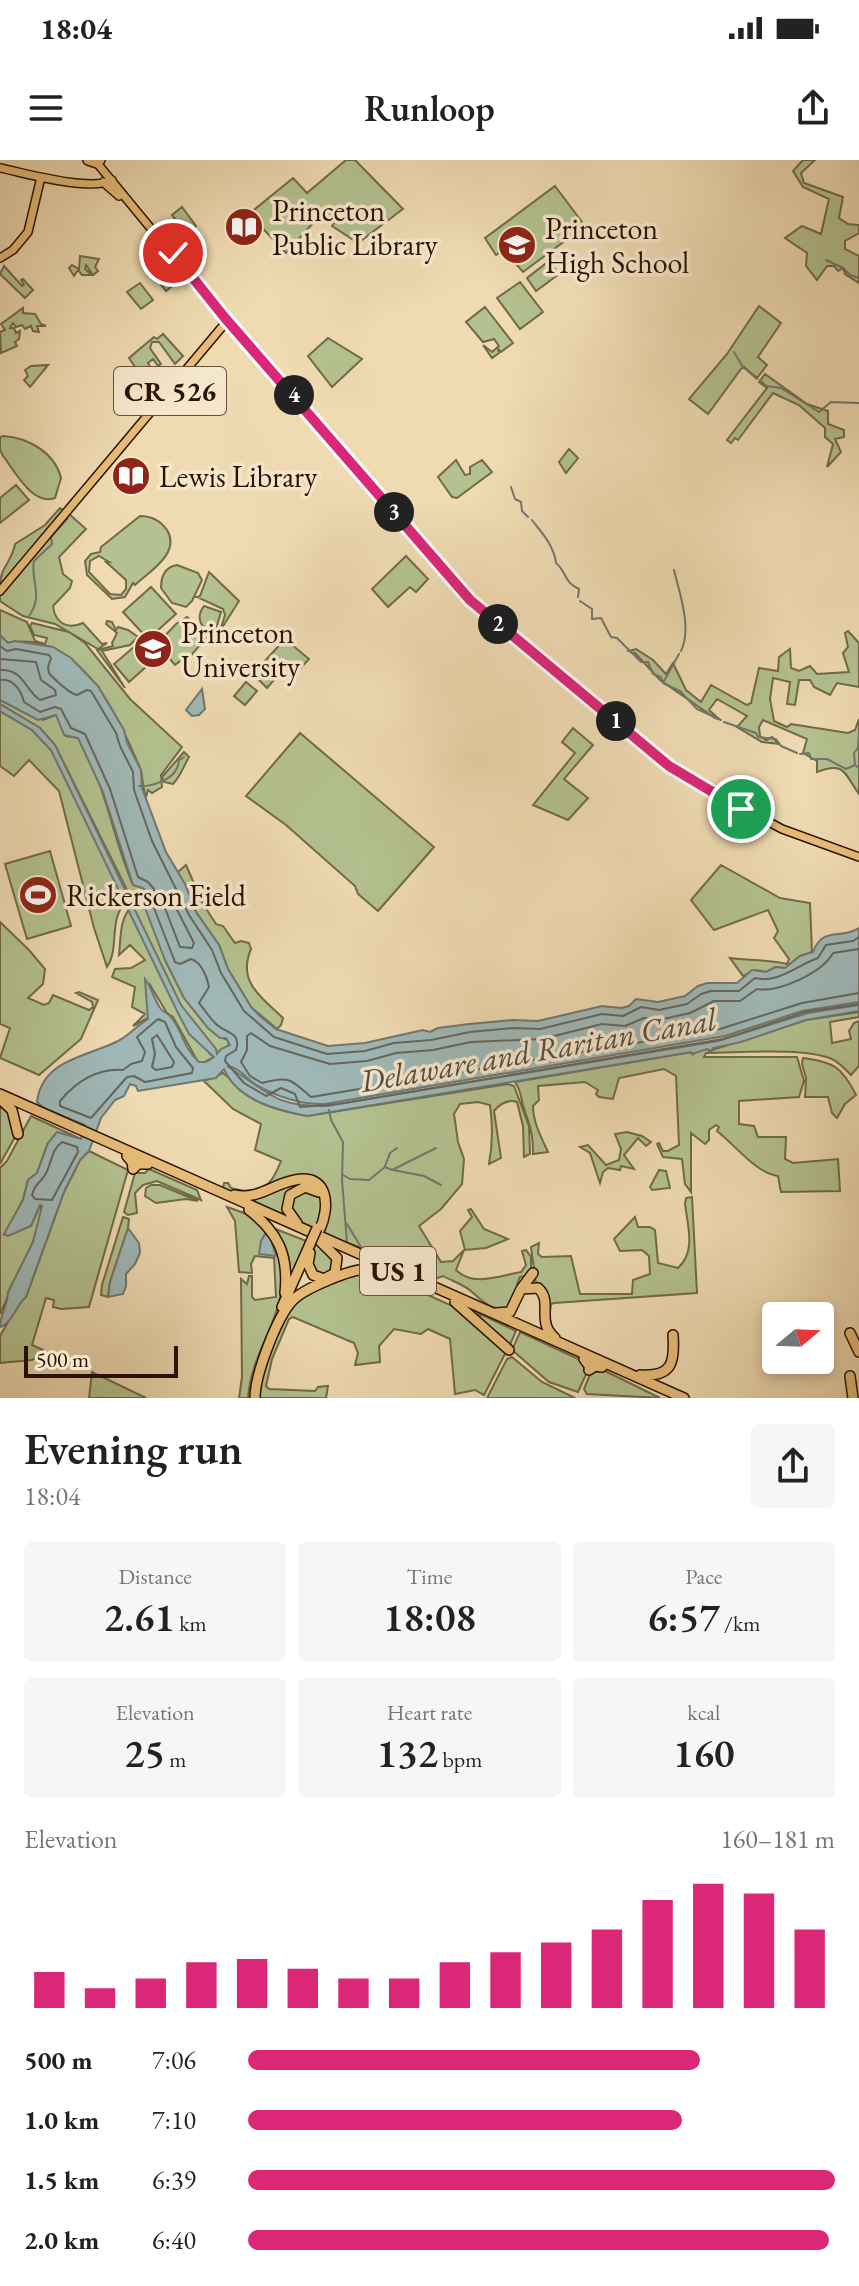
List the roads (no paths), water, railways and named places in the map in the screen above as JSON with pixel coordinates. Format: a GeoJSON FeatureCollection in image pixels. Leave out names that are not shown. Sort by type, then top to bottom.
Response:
{"type":"FeatureCollection","features":[{"type":"Feature","properties":{"kind":"highway"},"geometry":{"type":"LineString","coordinates":[[0,1097],[11,1108],[18,1127]]}},
{"type":"Feature","properties":{"kind":"highway"},"geometry":{"type":"LineString","coordinates":[[0,1097],[126,1153],[133,1169],[145,1160],[134,1144],[126,1153]]}},
{"type":"Feature","properties":{"kind":"highway","name":"US 1"},"geometry":{"type":"LineString","coordinates":[[145,1160],[490,1312],[584,1359],[589,1370],[602,1367],[672,1398]]}},
{"type":"Feature","properties":{"kind":"highway","name":"US 1"},"geometry":{"type":"LineString","coordinates":[[145,1160],[313,1245],[392,1273],[684,1398]]}},
{"type":"Feature","properties":{"kind":"highway"},"geometry":{"type":"LineString","coordinates":[[219,1191],[236,1196],[253,1196],[295,1180],[311,1181],[321,1188],[327,1202],[327,1211],[319,1228]]}},
{"type":"Feature","properties":{"kind":"highway"},"geometry":{"type":"LineString","coordinates":[[253,1398],[269,1345],[313,1245],[324,1211],[324,1201],[317,1191],[302,1187],[290,1195],[287,1206],[291,1218],[306,1230]]}},
{"type":"Feature","properties":{"kind":"highway"},"geometry":{"type":"LineString","coordinates":[[249,1210],[270,1228],[279,1245],[286,1276],[283,1304]]}},
{"type":"Feature","properties":{"kind":"highway"},"geometry":{"type":"LineString","coordinates":[[253,1398],[257,1363],[313,1245]]}},
{"type":"Feature","properties":{"kind":"highway"},"geometry":{"type":"LineString","coordinates":[[269,1345],[288,1306],[301,1293],[357,1270],[392,1273]]}},
{"type":"Feature","properties":{"kind":"highway"},"geometry":{"type":"LineString","coordinates":[[490,1312],[510,1312],[533,1273]]}},
{"type":"Feature","properties":{"kind":"highway"},"geometry":{"type":"LineString","coordinates":[[521,1289],[536,1288],[544,1293],[546,1327],[561,1343]]}},
{"type":"Feature","properties":{"kind":"highway"},"geometry":{"type":"LineString","coordinates":[[455,1302],[509,1350]]}},
{"type":"Feature","properties":{"kind":"highway"},"geometry":{"type":"LineString","coordinates":[[850,1333],[859,1352]]}},
{"type":"Feature","properties":{"kind":"highway"},"geometry":{"type":"LineString","coordinates":[[627,1373],[652,1375],[665,1370],[673,1358],[673,1335]]}},
{"type":"Feature","properties":{"kind":"highway"},"geometry":{"type":"LineString","coordinates":[[850,1376],[853,1398]]}},
{"type":"Feature","properties":{"kind":"main road"},"geometry":{"type":"LineString","coordinates":[[95,161],[119,196]]}},
{"type":"Feature","properties":{"kind":"main road"},"geometry":{"type":"LineString","coordinates":[[0,168],[77,183],[108,179]]}},
{"type":"Feature","properties":{"kind":"main road"},"geometry":{"type":"LineString","coordinates":[[0,258],[13,250],[28,232],[41,177]]}},
{"type":"Feature","properties":{"kind":"main road"},"geometry":{"type":"LineString","coordinates":[[108,179],[463,593],[669,766],[701,787],[795,835],[859,857]]}},
{"type":"Feature","properties":{"kind":"main road","name":"CR 526"},"geometry":{"type":"LineString","coordinates":[[0,591],[227,321]]}},
{"type":"Feature","properties":{"kind":"water","name":"Delaware and Raritan Canal"},"geometry":{"type":"Polygon","coordinates":[[[0,635],[8,643],[15,641],[53,647],[71,658],[98,686],[124,730],[141,770],[142,788],[166,852],[185,884],[196,912],[219,945],[228,969],[251,1007],[276,1029],[328,1046],[365,1043],[469,1024],[538,1021],[602,1006],[621,1008],[629,1006],[636,999],[658,1002],[685,996],[707,983],[737,983],[752,970],[766,972],[776,967],[785,968],[800,956],[813,952],[827,936],[859,928],[859,1002],[802,1011],[725,1036],[325,1104],[299,1102],[274,1094],[227,1066],[272,1096],[294,1104],[327,1106],[718,1041],[808,1013],[859,1005],[859,1011],[806,1020],[713,1048],[712,1051],[707,1049],[692,1054],[307,1116],[271,1107],[248,1096],[230,1080],[224,1069],[216,1078],[138,1091],[136,1086],[130,1084],[124,1096],[115,1100],[101,1118],[89,1151],[80,1160],[64,1192],[26,1297],[8,1322],[0,1327],[8,1292],[33,1242],[42,1206],[31,1226],[8,1236],[4,1234],[23,1200],[28,1180],[37,1173],[48,1143],[57,1132],[81,1139],[85,1125],[37,1102],[47,1077],[68,1061],[122,1039],[148,1019],[145,979],[194,1057],[199,1062],[206,1062],[214,1057],[189,1034],[51,750],[32,730],[0,711],[0,704],[40,728],[55,745],[181,1005],[217,1054],[230,1045],[226,1038],[220,1038],[208,1028],[184,998],[165,960],[142,900],[147,893],[133,885],[103,792],[78,738],[64,735],[56,715],[38,720],[0,700],[0,635]]]}},
{"type":"Feature","properties":{"kind":"water"},"geometry":{"type":"Polygon","coordinates":[[[202,689],[205,709],[199,715],[192,716],[186,710],[202,689]]]}},
{"type":"Feature","properties":{"kind":"water"},"geometry":{"type":"Polygon","coordinates":[[[128,1228],[139,1243],[140,1253],[126,1274],[123,1294],[108,1297],[110,1282],[128,1228]]]}},
{"type":"Feature","properties":{"kind":"water"},"geometry":{"type":"Polygon","coordinates":[[[265,1234],[270,1237],[276,1256],[259,1254],[265,1234]]]}},
{"type":"Feature","properties":{"kind":"waterway"},"geometry":{"type":"LineString","coordinates":[[826,260],[859,278]]}},
{"type":"Feature","properties":{"kind":"waterway"},"geometry":{"type":"LineString","coordinates":[[734,352],[743,367],[757,379]]}},
{"type":"Feature","properties":{"kind":"waterway"},"geometry":{"type":"LineString","coordinates":[[760,380],[766,386],[781,388],[819,412],[831,402],[859,403]]}},
{"type":"Feature","properties":{"kind":"waterway"},"geometry":{"type":"LineString","coordinates":[[511,487],[515,499],[521,502],[522,511],[528,517]]}},
{"type":"Feature","properties":{"kind":"waterway"},"geometry":{"type":"LineString","coordinates":[[29,616],[36,602],[34,561],[52,544],[51,537],[68,518]]}},
{"type":"Feature","properties":{"kind":"waterway"},"geometry":{"type":"LineString","coordinates":[[532,520],[544,535],[556,563],[571,584],[579,589],[578,597]]}},
{"type":"Feature","properties":{"kind":"waterway"},"geometry":{"type":"LineString","coordinates":[[674,570],[685,622],[681,651]]}},
{"type":"Feature","properties":{"kind":"waterway"},"geometry":{"type":"LineString","coordinates":[[580,601],[592,609],[592,619],[601,618],[611,637],[617,638],[641,662],[648,662],[653,674],[661,677],[663,683],[680,691],[697,709],[721,720]]}},
{"type":"Feature","properties":{"kind":"waterway"},"geometry":{"type":"LineString","coordinates":[[663,683],[679,654]]}},
{"type":"Feature","properties":{"kind":"waterway"},"geometry":{"type":"LineString","coordinates":[[724,722],[756,733],[758,737],[776,739],[781,746],[797,753]]}},
{"type":"Feature","properties":{"kind":"waterway"},"geometry":{"type":"LineString","coordinates":[[855,765],[854,753],[858,748],[859,733]]}},
{"type":"Feature","properties":{"kind":"waterway"},"geometry":{"type":"LineString","coordinates":[[800,754],[809,753],[811,759],[827,759],[846,769],[855,765],[859,768]]}},
{"type":"Feature","properties":{"kind":"waterway"},"geometry":{"type":"LineString","coordinates":[[139,786],[166,779],[184,757]]}},
{"type":"Feature","properties":{"kind":"waterway"},"geometry":{"type":"LineString","coordinates":[[329,1110],[343,1142],[342,1180],[347,1243]]}},
{"type":"Feature","properties":{"kind":"waterway"},"geometry":{"type":"LineString","coordinates":[[385,1166],[390,1153],[397,1148]]}},
{"type":"Feature","properties":{"kind":"waterway"},"geometry":{"type":"LineString","coordinates":[[343,1175],[350,1179],[369,1180],[385,1167],[392,1170],[436,1148]]}},
{"type":"Feature","properties":{"kind":"waterway"},"geometry":{"type":"LineString","coordinates":[[393,1170],[424,1176],[441,1185]]}},
{"type":"Feature","properties":{"kind":"waterway"},"geometry":{"type":"LineString","coordinates":[[347,1224],[361,1247]]}},
{"type":"Feature","properties":{"kind":"place","name":"Princeton Public Library"},"geometry":{"type":"Point","coordinates":[244,227]}},
{"type":"Feature","properties":{"kind":"place","name":"Princeton High School"},"geometry":{"type":"Point","coordinates":[517,245]}},
{"type":"Feature","properties":{"kind":"place","name":"Lewis Library"},"geometry":{"type":"Point","coordinates":[131,476]}},
{"type":"Feature","properties":{"kind":"place","name":"Princeton University"},"geometry":{"type":"Point","coordinates":[153,649]}},
{"type":"Feature","properties":{"kind":"place","name":"Rickerson Field"},"geometry":{"type":"Point","coordinates":[38,895]}}]}
